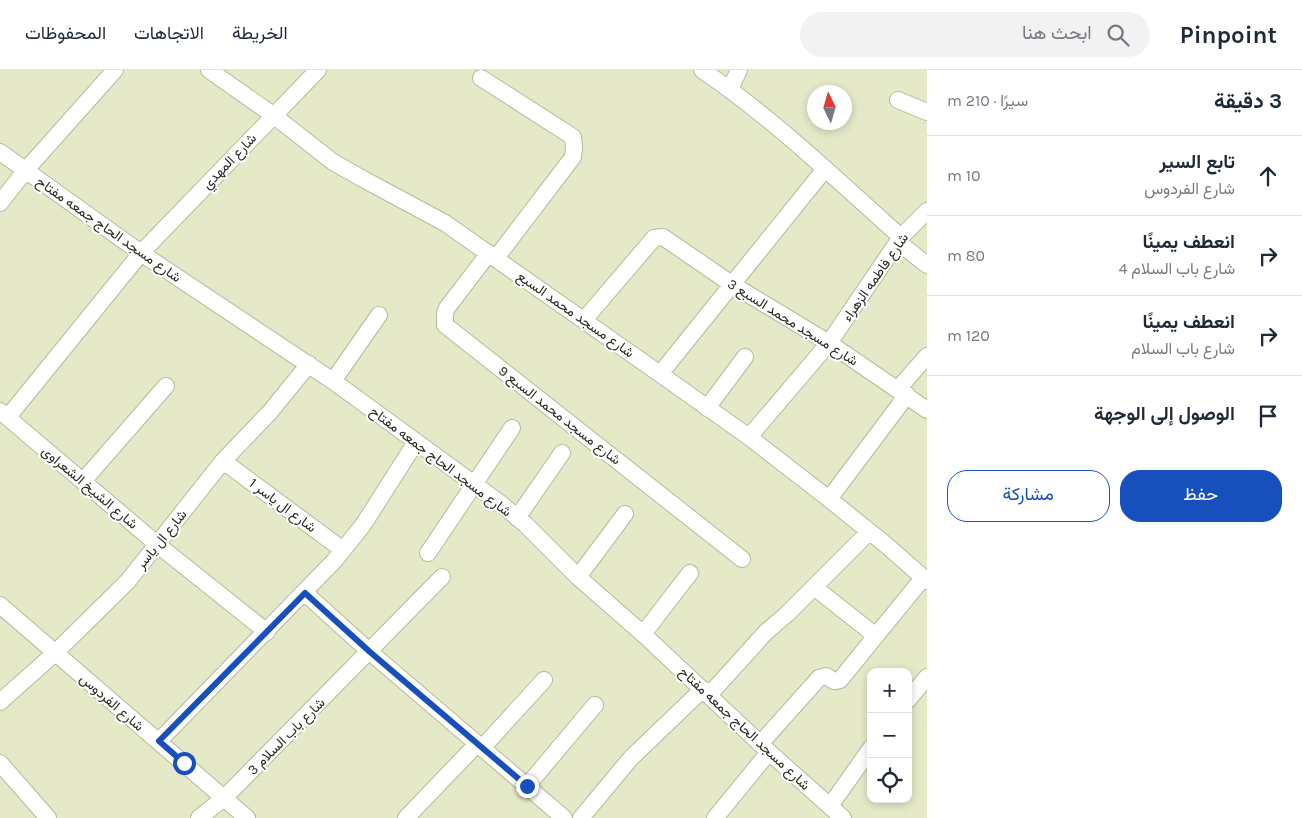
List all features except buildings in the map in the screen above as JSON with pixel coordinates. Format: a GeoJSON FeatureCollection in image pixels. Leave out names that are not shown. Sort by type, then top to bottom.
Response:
{"type":"FeatureCollection","features":[{"type":"Feature","properties":{"kind":"street"},"geometry":{"type":"LineString","coordinates":[[0,203],[25,171],[116,70]]}},
{"type":"Feature","properties":{"kind":"street","name":"شارع مسجد محمد السبع"},"geometry":{"type":"LineString","coordinates":[[209,70],[273,115],[333,162],[362,180],[412,204],[445,223],[660,374],[829,499],[925,579]]}},
{"type":"Feature","properties":{"kind":"street","name":"شارع المهدي"},"geometry":{"type":"LineString","coordinates":[[141,253],[318,70]]}},
{"type":"Feature","properties":{"kind":"street"},"geometry":{"type":"LineString","coordinates":[[702,70],[730,88],[825,169],[927,265]]}},
{"type":"Feature","properties":{"kind":"street"},"geometry":{"type":"LineString","coordinates":[[730,88],[739,70]]}},
{"type":"Feature","properties":{"kind":"street"},"geometry":{"type":"LineString","coordinates":[[481,78],[573,137],[574,147],[572,157],[493,256]]}},
{"type":"Feature","properties":{"kind":"street"},"geometry":{"type":"LineString","coordinates":[[898,100],[927,112]]}},
{"type":"Feature","properties":{"kind":"street","name":"شارع مسجد الحاج جمعه مفتاح"},"geometry":{"type":"LineString","coordinates":[[0,152],[141,253],[309,364],[517,518],[578,577],[643,634],[764,748],[843,818]]}},
{"type":"Feature","properties":{"kind":"street"},"geometry":{"type":"LineString","coordinates":[[660,374],[825,169]]}},
{"type":"Feature","properties":{"kind":"street","name":"شارع فاطمه الزهراء"},"geometry":{"type":"LineString","coordinates":[[749,438],[829,343],[900,240],[927,210]]}},
{"type":"Feature","properties":{"kind":"street","name":"شارع مسجد محمد السبع 3"},"geometry":{"type":"LineString","coordinates":[[584,320],[654,238],[658,236],[663,237],[733,285],[829,343],[927,410]]}},
{"type":"Feature","properties":{"kind":"street","name":"شارع الشيخ الشعراوى"},"geometry":{"type":"LineString","coordinates":[[141,253],[4,414],[158,544],[267,632]]}},
{"type":"Feature","properties":{"kind":"street","name":"شارع مسجد محمد السبع 9"},"geometry":{"type":"LineString","coordinates":[[493,256],[447,308],[445,324],[742,559]]}},
{"type":"Feature","properties":{"kind":"street"},"geometry":{"type":"LineString","coordinates":[[333,381],[379,315]]}},
{"type":"Feature","properties":{"kind":"street"},"geometry":{"type":"LineString","coordinates":[[829,499],[927,356]]}},
{"type":"Feature","properties":{"kind":"street"},"geometry":{"type":"LineString","coordinates":[[707,408],[745,357]]}},
{"type":"Feature","properties":{"kind":"street","name":"شارع ال ياسر"},"geometry":{"type":"LineString","coordinates":[[0,702],[55,653],[128,581],[223,461],[270,412],[309,364]]}},
{"type":"Feature","properties":{"kind":"street"},"geometry":{"type":"LineString","coordinates":[[84,480],[166,386]]}},
{"type":"Feature","properties":{"kind":"street"},"geometry":{"type":"LineString","coordinates":[[428,553],[512,428]]}},
{"type":"Feature","properties":{"kind":"street"},"geometry":{"type":"LineString","coordinates":[[159,741],[305,593],[343,550],[363,525],[416,442]]}},
{"type":"Feature","properties":{"kind":"street"},"geometry":{"type":"LineString","coordinates":[[517,518],[562,453]]}},
{"type":"Feature","properties":{"kind":"street","name":"شارع ال ياسر 1"},"geometry":{"type":"LineString","coordinates":[[223,461],[343,550]]}},
{"type":"Feature","properties":{"kind":"street"},"geometry":{"type":"LineString","coordinates":[[578,577],[625,514]]}},
{"type":"Feature","properties":{"kind":"street"},"geometry":{"type":"LineString","coordinates":[[581,818],[631,758],[706,692],[870,532]]}},
{"type":"Feature","properties":{"kind":"street"},"geometry":{"type":"LineString","coordinates":[[643,634],[690,573]]}},
{"type":"Feature","properties":{"kind":"street","name":"شارع باب السلام 3"},"geometry":{"type":"LineString","coordinates":[[199,818],[224,798],[442,577]]}},
{"type":"Feature","properties":{"kind":"street"},"geometry":{"type":"LineString","coordinates":[[715,818],[764,748],[819,678],[826,676],[834,681],[840,680],[925,579]]}},
{"type":"Feature","properties":{"kind":"street"},"geometry":{"type":"LineString","coordinates":[[814,587],[876,636]]}},
{"type":"Feature","properties":{"kind":"street"},"geometry":{"type":"LineString","coordinates":[[305,593],[370,652],[562,817]]}},
{"type":"Feature","properties":{"kind":"street","name":"شارع الفردوس"},"geometry":{"type":"LineString","coordinates":[[0,605],[247,818]]}},
{"type":"Feature","properties":{"kind":"street"},"geometry":{"type":"LineString","coordinates":[[912,695],[927,677]]}},
{"type":"Feature","properties":{"kind":"street"},"geometry":{"type":"LineString","coordinates":[[406,818],[544,680]]}},
{"type":"Feature","properties":{"kind":"street"},"geometry":{"type":"LineString","coordinates":[[527,786],[595,705]]}},
{"type":"Feature","properties":{"kind":"street"},"geometry":{"type":"LineString","coordinates":[[830,806],[867,754]]}},
{"type":"Feature","properties":{"kind":"street"},"geometry":{"type":"LineString","coordinates":[[0,763],[48,818]]}},
{"type":"Feature","properties":{"kind":"route"},"geometry":{"type":"LineString","coordinates":[[184,763],[159,741],[305,593],[370,652],[527,786]]}}]}
